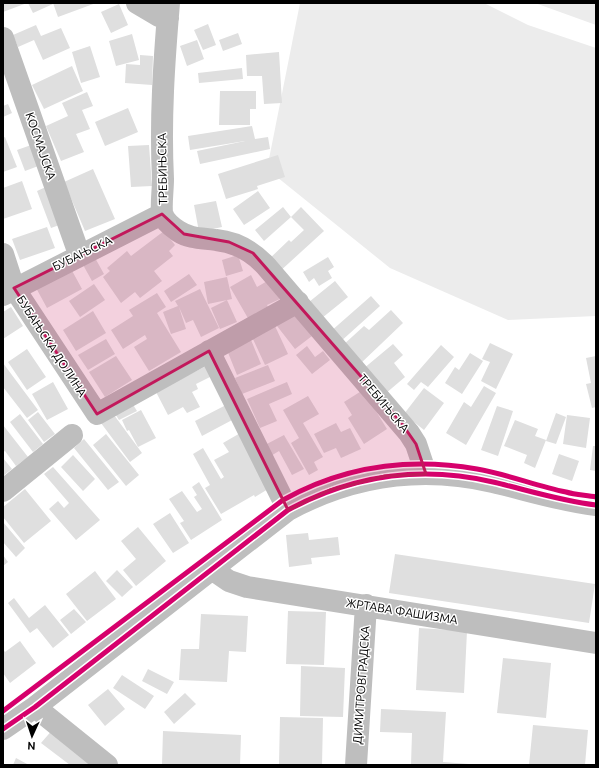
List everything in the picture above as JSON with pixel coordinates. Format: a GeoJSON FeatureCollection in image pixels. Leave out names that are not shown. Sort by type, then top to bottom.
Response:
{"type":"FeatureCollection","features":[{"type":"Feature","properties":{"kind":"street"},"geometry":{"type":"LineString","coordinates":[[137,3],[159,16],[168,10]]}},
{"type":"Feature","properties":{"kind":"street","name":"ТРЕБИЊСКА"},"geometry":{"type":"LineString","coordinates":[[168,10],[160,144],[162,214],[170,225],[184,234],[199,239],[229,242],[253,254],[266,266],[409,433],[416,444],[426,474]]}},
{"type":"Feature","properties":{"kind":"street","name":"КОСМАЈСКА"},"geometry":{"type":"LineString","coordinates":[[3,38],[79,254]]}},
{"type":"Feature","properties":{"kind":"street","name":"БУБАЊСКА"},"geometry":{"type":"LineString","coordinates":[[8,291],[79,254],[162,214]]}},
{"type":"Feature","properties":{"kind":"street","name":"БУБАЊСКА ДОЛИНА"},"geometry":{"type":"LineString","coordinates":[[3,254],[8,291],[97,414],[209,351]]}},
{"type":"Feature","properties":{"kind":"street"},"geometry":{"type":"LineString","coordinates":[[288,510],[209,351],[298,302]]}},
{"type":"Feature","properties":{"kind":"street"},"geometry":{"type":"LineString","coordinates":[[3,491],[72,435]]}},
{"type":"Feature","properties":{"kind":"street"},"geometry":{"type":"LineString","coordinates":[[3,729],[35,707],[288,510],[306,500],[342,486],[385,476],[426,474],[470,477],[573,502],[596,506]]}},
{"type":"Feature","properties":{"kind":"street","name":"ЖРТАВА ФАШИЗМА"},"geometry":{"type":"LineString","coordinates":[[212,570],[229,581],[247,587],[596,643]]}},
{"type":"Feature","properties":{"kind":"street","name":"ДИМИТРОВГРАДСКА"},"geometry":{"type":"LineString","coordinates":[[356,765],[366,606]]}},
{"type":"Feature","properties":{"kind":"street"},"geometry":{"type":"LineString","coordinates":[[35,707],[107,765]]}},
{"type":"Feature","properties":{"kind":"highlighted area"},"geometry":{"type":"Polygon","coordinates":[[[162,214],[184,234],[229,242],[253,253],[400,421],[416,444],[426,474],[385,476],[330,490],[288,510],[209,351],[97,414],[14,288],[162,214]]]}},
{"type":"Feature","properties":{"kind":"shaded area"},"geometry":{"type":"Polygon","coordinates":[[[300,3],[484,3],[528,25],[596,48],[596,316],[508,320],[390,268],[267,169],[300,3]]]}},
{"type":"Feature","properties":{"kind":"shaded area"},"geometry":{"type":"Polygon","coordinates":[[[535,3],[596,3],[596,25],[535,3]]]}},
{"type":"Feature","properties":{"kind":"building"},"geometry":{"type":"Polygon","coordinates":[[[3,3],[27,3],[3,12],[3,3]]]}},
{"type":"Feature","properties":{"kind":"building"},"geometry":{"type":"Polygon","coordinates":[[[28,3],[52,3],[53,4],[33,13],[28,3]]]}},
{"type":"Feature","properties":{"kind":"building"},"geometry":{"type":"Polygon","coordinates":[[[53,3],[96,3],[58,17],[53,3]]]}},
{"type":"Feature","properties":{"kind":"building"},"geometry":{"type":"Polygon","coordinates":[[[119,4],[128,25],[111,33],[101,12],[119,4]]]}},
{"type":"Feature","properties":{"kind":"building"},"geometry":{"type":"Polygon","coordinates":[[[208,24],[216,45],[203,50],[194,30],[208,24]]]}},
{"type":"Feature","properties":{"kind":"building"},"geometry":{"type":"Polygon","coordinates":[[[36,25],[41,36],[61,28],[70,48],[43,60],[34,40],[18,47],[13,35],[36,25]]]}},
{"type":"Feature","properties":{"kind":"building"},"geometry":{"type":"Polygon","coordinates":[[[238,33],[242,44],[223,51],[219,40],[238,33]]]}},
{"type":"Feature","properties":{"kind":"building"},"geometry":{"type":"Polygon","coordinates":[[[132,34],[139,60],[116,66],[109,41],[132,34]]]}},
{"type":"Feature","properties":{"kind":"building"},"geometry":{"type":"Polygon","coordinates":[[[197,40],[204,59],[187,66],[180,46],[197,40]]]}},
{"type":"Feature","properties":{"kind":"building"},"geometry":{"type":"Polygon","coordinates":[[[90,46],[100,77],[81,83],[72,52],[90,46]]]}},
{"type":"Feature","properties":{"kind":"building"},"geometry":{"type":"Polygon","coordinates":[[[279,52],[282,103],[264,104],[262,76],[247,76],[246,55],[279,52]]]}},
{"type":"Feature","properties":{"kind":"building"},"geometry":{"type":"Polygon","coordinates":[[[140,55],[153,56],[152,85],[125,83],[126,64],[140,65],[140,55]]]}},
{"type":"Feature","properties":{"kind":"building"},"geometry":{"type":"Polygon","coordinates":[[[72,66],[83,91],[44,109],[32,85],[72,66]]]}},
{"type":"Feature","properties":{"kind":"building"},"geometry":{"type":"Polygon","coordinates":[[[242,68],[243,79],[199,83],[198,73],[242,68]]]}},
{"type":"Feature","properties":{"kind":"building"},"geometry":{"type":"Polygon","coordinates":[[[220,91],[256,91],[256,109],[250,109],[250,125],[219,125],[220,91]]]}},
{"type":"Feature","properties":{"kind":"building"},"geometry":{"type":"Polygon","coordinates":[[[87,92],[93,106],[82,110],[90,129],[76,134],[84,152],[61,161],[46,126],[68,116],[62,103],[87,92]]]}},
{"type":"Feature","properties":{"kind":"building"},"geometry":{"type":"Polygon","coordinates":[[[8,104],[12,113],[3,117],[3,106],[8,104]]]}},
{"type":"Feature","properties":{"kind":"building"},"geometry":{"type":"Polygon","coordinates":[[[128,108],[138,132],[105,146],[95,122],[128,108]]]}},
{"type":"Feature","properties":{"kind":"building"},"geometry":{"type":"Polygon","coordinates":[[[252,126],[255,139],[268,137],[270,149],[200,164],[197,151],[245,141],[190,150],[188,136],[252,126]]]}},
{"type":"Feature","properties":{"kind":"building"},"geometry":{"type":"Polygon","coordinates":[[[5,137],[17,167],[3,172],[3,138],[5,137]]]}},
{"type":"Feature","properties":{"kind":"building"},"geometry":{"type":"Polygon","coordinates":[[[34,144],[41,165],[25,171],[17,150],[34,144]]]}},
{"type":"Feature","properties":{"kind":"building"},"geometry":{"type":"Polygon","coordinates":[[[149,145],[152,186],[131,187],[128,146],[149,145]]]}},
{"type":"Feature","properties":{"kind":"building"},"geometry":{"type":"Polygon","coordinates":[[[278,155],[285,177],[257,186],[258,189],[226,199],[218,174],[278,155]]]}},
{"type":"Feature","properties":{"kind":"building"},"geometry":{"type":"Polygon","coordinates":[[[93,169],[115,219],[85,231],[64,182],[93,169]]]}},
{"type":"Feature","properties":{"kind":"building"},"geometry":{"type":"Polygon","coordinates":[[[22,181],[32,209],[3,219],[3,188],[22,181]]]}},
{"type":"Feature","properties":{"kind":"building"},"geometry":{"type":"Polygon","coordinates":[[[48,186],[62,224],[51,228],[37,191],[48,186]]]}},
{"type":"Feature","properties":{"kind":"building"},"geometry":{"type":"Polygon","coordinates":[[[258,191],[270,208],[244,225],[233,209],[258,191]]]}},
{"type":"Feature","properties":{"kind":"building"},"geometry":{"type":"Polygon","coordinates":[[[216,201],[222,227],[199,232],[194,205],[216,201]]]}},
{"type":"Feature","properties":{"kind":"building"},"geometry":{"type":"Polygon","coordinates":[[[283,207],[291,217],[264,241],[255,230],[283,207]]]}},
{"type":"Feature","properties":{"kind":"building"},"geometry":{"type":"Polygon","coordinates":[[[301,207],[324,231],[278,273],[267,261],[289,240],[291,242],[304,230],[291,217],[301,207]]]}},
{"type":"Feature","properties":{"kind":"building"},"geometry":{"type":"Polygon","coordinates":[[[47,227],[55,248],[20,260],[12,239],[47,227]]]}},
{"type":"Feature","properties":{"kind":"building"},"geometry":{"type":"Polygon","coordinates":[[[164,231],[175,245],[169,251],[173,256],[154,271],[162,281],[140,298],[135,292],[121,303],[103,277],[110,271],[107,268],[127,251],[131,256],[164,231]]]}},
{"type":"Feature","properties":{"kind":"building"},"geometry":{"type":"Polygon","coordinates":[[[238,255],[243,271],[226,276],[222,260],[238,255]]]}},
{"type":"Feature","properties":{"kind":"building"},"geometry":{"type":"Polygon","coordinates":[[[94,256],[104,274],[92,281],[82,263],[94,256]]]}},
{"type":"Feature","properties":{"kind":"building"},"geometry":{"type":"Polygon","coordinates":[[[328,257],[334,267],[328,271],[332,278],[319,286],[314,278],[309,282],[303,272],[328,257]]]}},
{"type":"Feature","properties":{"kind":"building"},"geometry":{"type":"Polygon","coordinates":[[[70,267],[82,289],[47,308],[35,286],[70,267]]]}},
{"type":"Feature","properties":{"kind":"building"},"geometry":{"type":"Polygon","coordinates":[[[189,274],[197,285],[171,302],[164,291],[189,274]]]}},
{"type":"Feature","properties":{"kind":"building"},"geometry":{"type":"Polygon","coordinates":[[[251,275],[257,287],[269,280],[280,299],[267,305],[269,309],[249,320],[230,287],[251,275]]]}},
{"type":"Feature","properties":{"kind":"building"},"geometry":{"type":"Polygon","coordinates":[[[227,277],[232,299],[208,304],[204,282],[227,277]]]}},
{"type":"Feature","properties":{"kind":"building"},"geometry":{"type":"Polygon","coordinates":[[[335,281],[348,297],[322,318],[309,302],[335,281]]]}},
{"type":"Feature","properties":{"kind":"building"},"geometry":{"type":"Polygon","coordinates":[[[94,284],[105,300],[80,317],[69,301],[94,284]]]}},
{"type":"Feature","properties":{"kind":"building"},"geometry":{"type":"Polygon","coordinates":[[[200,289],[219,328],[201,337],[193,320],[186,323],[179,307],[186,329],[171,334],[163,312],[178,306],[175,301],[200,289]]]}},
{"type":"Feature","properties":{"kind":"building"},"geometry":{"type":"Polygon","coordinates":[[[157,293],[166,307],[157,313],[181,352],[149,371],[134,347],[147,339],[145,335],[123,349],[111,330],[133,316],[129,310],[157,293]]]}},
{"type":"Feature","properties":{"kind":"building"},"geometry":{"type":"Polygon","coordinates":[[[371,296],[380,306],[339,343],[330,332],[371,296]]]}},
{"type":"Feature","properties":{"kind":"building"},"geometry":{"type":"Polygon","coordinates":[[[227,300],[237,322],[220,329],[211,308],[227,300]]]}},
{"type":"Feature","properties":{"kind":"building"},"geometry":{"type":"Polygon","coordinates":[[[11,307],[23,326],[3,339],[3,312],[11,307]]]}},
{"type":"Feature","properties":{"kind":"building"},"geometry":{"type":"Polygon","coordinates":[[[391,310],[403,323],[359,365],[342,346],[364,326],[369,330],[391,310]]]}},
{"type":"Feature","properties":{"kind":"building"},"geometry":{"type":"Polygon","coordinates":[[[93,311],[106,333],[76,351],[63,330],[93,311]]]}},
{"type":"Feature","properties":{"kind":"building"},"geometry":{"type":"Polygon","coordinates":[[[293,313],[312,336],[295,349],[277,326],[293,313]]]}},
{"type":"Feature","properties":{"kind":"building"},"geometry":{"type":"Polygon","coordinates":[[[275,326],[288,354],[265,365],[252,337],[275,326]]]}},
{"type":"Feature","properties":{"kind":"building"},"geometry":{"type":"Polygon","coordinates":[[[106,339],[115,354],[88,370],[78,355],[106,339]]]}},
{"type":"Feature","properties":{"kind":"building"},"geometry":{"type":"Polygon","coordinates":[[[251,340],[261,364],[237,375],[227,350],[251,340]]]}},
{"type":"Feature","properties":{"kind":"building"},"geometry":{"type":"Polygon","coordinates":[[[490,343],[513,354],[496,389],[481,381],[490,362],[482,359],[490,343]]]}},
{"type":"Feature","properties":{"kind":"building"},"geometry":{"type":"Polygon","coordinates":[[[393,344],[403,355],[394,363],[405,377],[385,394],[363,369],[393,344]]]}},
{"type":"Feature","properties":{"kind":"building"},"geometry":{"type":"Polygon","coordinates":[[[441,345],[454,357],[428,387],[421,382],[414,390],[407,384],[441,345]]]}},
{"type":"Feature","properties":{"kind":"building"},"geometry":{"type":"Polygon","coordinates":[[[307,346],[315,357],[323,351],[330,360],[312,374],[296,355],[307,346]]]}},
{"type":"Feature","properties":{"kind":"building"},"geometry":{"type":"Polygon","coordinates":[[[27,349],[46,377],[27,390],[8,362],[27,349]]]}},
{"type":"Feature","properties":{"kind":"building"},"geometry":{"type":"Polygon","coordinates":[[[470,353],[483,361],[462,394],[445,383],[455,367],[459,370],[470,353]]]}},
{"type":"Feature","properties":{"kind":"building"},"geometry":{"type":"Polygon","coordinates":[[[116,356],[132,380],[105,397],[89,372],[116,356]]]}},
{"type":"Feature","properties":{"kind":"building"},"geometry":{"type":"Polygon","coordinates":[[[596,356],[596,407],[592,408],[586,384],[591,383],[586,358],[596,356]]]}},
{"type":"Feature","properties":{"kind":"building"},"geometry":{"type":"Polygon","coordinates":[[[3,363],[38,410],[27,418],[3,387],[3,363]]]}},
{"type":"Feature","properties":{"kind":"building"},"geometry":{"type":"Polygon","coordinates":[[[268,365],[275,381],[242,394],[235,378],[268,365]]]}},
{"type":"Feature","properties":{"kind":"building"},"geometry":{"type":"Polygon","coordinates":[[[206,366],[212,376],[196,384],[198,389],[192,392],[200,407],[187,413],[183,407],[168,415],[156,392],[206,366]]]}},
{"type":"Feature","properties":{"kind":"building"},"geometry":{"type":"Polygon","coordinates":[[[53,382],[68,409],[47,420],[32,394],[53,382]]]}},
{"type":"Feature","properties":{"kind":"building"},"geometry":{"type":"Polygon","coordinates":[[[287,382],[292,394],[269,404],[277,421],[260,428],[247,399],[287,382]]]}},
{"type":"Feature","properties":{"kind":"building"},"geometry":{"type":"Polygon","coordinates":[[[484,386],[496,393],[466,445],[446,433],[464,402],[471,407],[484,386]]]}},
{"type":"Feature","properties":{"kind":"building"},"geometry":{"type":"Polygon","coordinates":[[[424,388],[444,403],[424,430],[404,414],[424,388]]]}},
{"type":"Feature","properties":{"kind":"building"},"geometry":{"type":"Polygon","coordinates":[[[363,390],[387,429],[364,444],[348,418],[352,415],[344,402],[363,390]]]}},
{"type":"Feature","properties":{"kind":"building"},"geometry":{"type":"Polygon","coordinates":[[[308,396],[319,414],[303,423],[323,457],[314,462],[318,470],[309,475],[291,443],[299,438],[283,410],[308,396]]]}},
{"type":"Feature","properties":{"kind":"building"},"geometry":{"type":"Polygon","coordinates":[[[132,403],[137,411],[119,420],[114,412],[132,403]]]}},
{"type":"Feature","properties":{"kind":"building"},"geometry":{"type":"Polygon","coordinates":[[[226,405],[234,419],[202,436],[195,421],[226,405]]]}},
{"type":"Feature","properties":{"kind":"building"},"geometry":{"type":"Polygon","coordinates":[[[497,406],[513,411],[498,456],[481,450],[497,406]]]}},
{"type":"Feature","properties":{"kind":"building"},"geometry":{"type":"Polygon","coordinates":[[[141,410],[156,438],[138,447],[129,430],[127,431],[122,420],[141,410]]]}},
{"type":"Feature","properties":{"kind":"building"},"geometry":{"type":"Polygon","coordinates":[[[38,412],[55,434],[44,442],[28,420],[38,412]]]}},
{"type":"Feature","properties":{"kind":"building"},"geometry":{"type":"Polygon","coordinates":[[[556,413],[566,417],[556,444],[546,441],[556,413]]]}},
{"type":"Feature","properties":{"kind":"building"},"geometry":{"type":"Polygon","coordinates":[[[20,414],[43,444],[33,452],[10,422],[20,414]]]}},
{"type":"Feature","properties":{"kind":"building"},"geometry":{"type":"Polygon","coordinates":[[[114,415],[142,453],[130,462],[101,423],[114,415]]]}},
{"type":"Feature","properties":{"kind":"building"},"geometry":{"type":"Polygon","coordinates":[[[567,415],[590,418],[586,448],[563,444],[567,415]]]}},
{"type":"Feature","properties":{"kind":"building"},"geometry":{"type":"Polygon","coordinates":[[[515,420],[538,429],[535,436],[546,440],[535,468],[524,463],[527,455],[504,446],[515,420]]]}},
{"type":"Feature","properties":{"kind":"building"},"geometry":{"type":"Polygon","coordinates":[[[336,423],[341,432],[350,428],[361,449],[341,458],[336,448],[324,453],[314,434],[336,423]]]}},
{"type":"Feature","properties":{"kind":"building"},"geometry":{"type":"Polygon","coordinates":[[[3,425],[28,457],[16,466],[5,451],[3,452],[3,425]]]}},
{"type":"Feature","properties":{"kind":"building"},"geometry":{"type":"Polygon","coordinates":[[[242,432],[273,486],[221,514],[205,488],[210,485],[193,454],[203,448],[221,479],[224,477],[214,460],[229,452],[223,443],[242,432]]]}},
{"type":"Feature","properties":{"kind":"building"},"geometry":{"type":"Polygon","coordinates":[[[106,434],[139,475],[126,486],[93,445],[106,434]]]}},
{"type":"Feature","properties":{"kind":"building"},"geometry":{"type":"Polygon","coordinates":[[[284,435],[304,469],[292,475],[279,451],[269,457],[263,446],[284,435]]]}},
{"type":"Feature","properties":{"kind":"building"},"geometry":{"type":"Polygon","coordinates":[[[84,439],[119,482],[108,490],[74,448],[84,439]]]}},
{"type":"Feature","properties":{"kind":"building"},"geometry":{"type":"Polygon","coordinates":[[[593,446],[596,446],[596,471],[590,470],[593,446]]]}},
{"type":"Feature","properties":{"kind":"building"},"geometry":{"type":"Polygon","coordinates":[[[559,454],[579,461],[572,481],[552,474],[559,454]]]}},
{"type":"Feature","properties":{"kind":"building"},"geometry":{"type":"Polygon","coordinates":[[[73,455],[95,479],[83,491],[61,467],[73,455]]]}},
{"type":"Feature","properties":{"kind":"building"},"geometry":{"type":"Polygon","coordinates":[[[3,458],[12,469],[3,476],[3,458]]]}},
{"type":"Feature","properties":{"kind":"building"},"geometry":{"type":"Polygon","coordinates":[[[53,467],[100,520],[76,540],[49,509],[58,501],[64,508],[69,503],[44,474],[53,467]]]}},
{"type":"Feature","properties":{"kind":"building"},"geometry":{"type":"Polygon","coordinates":[[[199,482],[222,520],[191,540],[180,523],[184,521],[169,499],[182,491],[197,512],[202,509],[194,497],[197,495],[192,487],[199,482]]]}},
{"type":"Feature","properties":{"kind":"building"},"geometry":{"type":"Polygon","coordinates":[[[25,489],[51,521],[24,543],[3,517],[3,507],[25,489]]]}},
{"type":"Feature","properties":{"kind":"building"},"geometry":{"type":"Polygon","coordinates":[[[170,513],[189,543],[173,553],[153,524],[170,513]]]}},
{"type":"Feature","properties":{"kind":"building"},"geometry":{"type":"Polygon","coordinates":[[[3,522],[25,548],[16,557],[3,542],[3,522]]]}},
{"type":"Feature","properties":{"kind":"building"},"geometry":{"type":"Polygon","coordinates":[[[138,527],[166,561],[136,586],[123,570],[136,559],[121,541],[138,527]]]}},
{"type":"Feature","properties":{"kind":"building"},"geometry":{"type":"Polygon","coordinates":[[[308,533],[309,540],[338,537],[340,555],[311,558],[312,564],[289,567],[286,535],[308,533]]]}},
{"type":"Feature","properties":{"kind":"building"},"geometry":{"type":"Polygon","coordinates":[[[395,554],[595,584],[589,623],[389,593],[395,554]]]}},
{"type":"Feature","properties":{"kind":"building"},"geometry":{"type":"Polygon","coordinates":[[[3,555],[8,562],[3,566],[3,555]]]}},
{"type":"Feature","properties":{"kind":"building"},"geometry":{"type":"Polygon","coordinates":[[[117,570],[133,587],[122,597],[106,581],[117,570]]]}},
{"type":"Feature","properties":{"kind":"building"},"geometry":{"type":"Polygon","coordinates":[[[95,571],[116,599],[87,621],[66,594],[95,571]]]}},
{"type":"Feature","properties":{"kind":"building"},"geometry":{"type":"Polygon","coordinates":[[[14,598],[29,618],[45,605],[69,635],[53,648],[37,628],[30,633],[8,603],[14,598]]]}},
{"type":"Feature","properties":{"kind":"building"},"geometry":{"type":"Polygon","coordinates":[[[74,609],[86,622],[71,634],[60,620],[74,609]]]}},
{"type":"Feature","properties":{"kind":"building"},"geometry":{"type":"Polygon","coordinates":[[[288,611],[326,612],[324,665],[286,664],[288,611]]]}},
{"type":"Feature","properties":{"kind":"building"},"geometry":{"type":"Polygon","coordinates":[[[201,614],[248,616],[246,652],[229,651],[227,682],[179,680],[181,649],[199,649],[201,614]]]}},
{"type":"Feature","properties":{"kind":"building"},"geometry":{"type":"Polygon","coordinates":[[[419,628],[467,631],[464,693],[416,690],[419,628]]]}},
{"type":"Feature","properties":{"kind":"building"},"geometry":{"type":"Polygon","coordinates":[[[20,641],[36,663],[10,683],[3,673],[3,649],[5,652],[20,641]]]}},
{"type":"Feature","properties":{"kind":"building"},"geometry":{"type":"Polygon","coordinates":[[[503,658],[551,663],[546,718],[497,713],[503,658]]]}},
{"type":"Feature","properties":{"kind":"building"},"geometry":{"type":"Polygon","coordinates":[[[301,666],[345,668],[343,717],[300,716],[301,666]]]}},
{"type":"Feature","properties":{"kind":"building"},"geometry":{"type":"Polygon","coordinates":[[[148,669],[174,682],[167,694],[142,681],[148,669]]]}},
{"type":"Feature","properties":{"kind":"building"},"geometry":{"type":"Polygon","coordinates":[[[122,675],[154,696],[145,709],[113,688],[122,675]]]}},
{"type":"Feature","properties":{"kind":"building"},"geometry":{"type":"Polygon","coordinates":[[[108,689],[125,709],[105,726],[88,705],[108,689]]]}},
{"type":"Feature","properties":{"kind":"building"},"geometry":{"type":"Polygon","coordinates":[[[185,693],[196,704],[174,724],[164,712],[185,693]]]}},
{"type":"Feature","properties":{"kind":"building"},"geometry":{"type":"Polygon","coordinates":[[[381,709],[446,712],[443,762],[482,765],[411,765],[412,733],[380,732],[381,709]]]}},
{"type":"Feature","properties":{"kind":"building"},"geometry":{"type":"Polygon","coordinates":[[[280,717],[323,718],[322,765],[279,765],[280,717]]]}},
{"type":"Feature","properties":{"kind":"building"},"geometry":{"type":"Polygon","coordinates":[[[533,725],[588,730],[585,765],[529,765],[533,725]]]}},
{"type":"Feature","properties":{"kind":"building"},"geometry":{"type":"Polygon","coordinates":[[[54,728],[99,765],[70,765],[41,743],[54,728]]]}},
{"type":"Feature","properties":{"kind":"building"},"geometry":{"type":"Polygon","coordinates":[[[163,731],[241,735],[240,765],[162,765],[163,731]]]}},
{"type":"Feature","properties":{"kind":"building"},"geometry":{"type":"Polygon","coordinates":[[[16,758],[29,765],[13,765],[16,758]]]}},
{"type":"Feature","properties":{"kind":"cycle path"},"geometry":{"type":"LineString","coordinates":[[3,711],[283,500],[306,488],[329,479],[377,467],[426,464],[451,465],[488,471],[574,494],[596,497]]}},
{"type":"Feature","properties":{"kind":"cycle path"},"geometry":{"type":"LineString","coordinates":[[3,729],[35,707],[288,510],[337,488],[388,476],[439,474],[493,482],[557,498],[596,505]]}}]}
